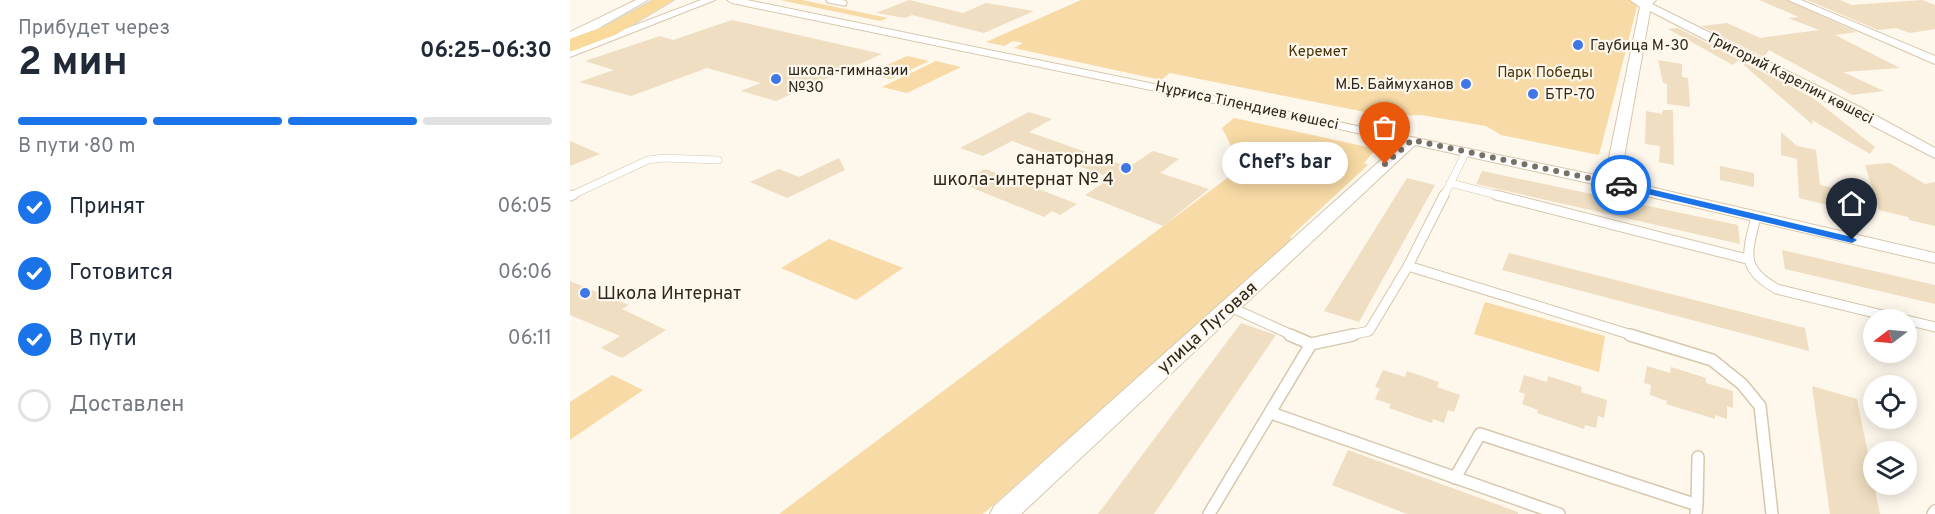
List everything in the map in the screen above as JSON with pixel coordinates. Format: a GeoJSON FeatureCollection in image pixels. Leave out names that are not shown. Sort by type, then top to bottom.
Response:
{"type":"FeatureCollection","features":[{"type":"Feature","properties":{"kind":"main road"},"geometry":{"type":"LineString","coordinates":[[570,46],[609,31],[666,0]]}},
{"type":"Feature","properties":{"kind":"street"},"geometry":{"type":"LineString","coordinates":[[570,36],[643,0]]}},
{"type":"Feature","properties":{"kind":"street"},"geometry":{"type":"LineString","coordinates":[[570,54],[710,0]]}},
{"type":"Feature","properties":{"kind":"street","name":"Нұрғиса Тілендиев көшесі"},"geometry":{"type":"LineString","coordinates":[[732,0],[1412,140],[1612,183],[1935,258]]}},
{"type":"Feature","properties":{"kind":"street"},"geometry":{"type":"LineString","coordinates":[[1793,0],[1935,60]]}},
{"type":"Feature","properties":{"kind":"street"},"geometry":{"type":"LineString","coordinates":[[1612,183],[1644,1]]}},
{"type":"Feature","properties":{"kind":"street","name":"Григорий Карелин көшесі"},"geometry":{"type":"LineString","coordinates":[[1644,1],[1935,154]]}},
{"type":"Feature","properties":{"kind":"street","name":"улица Луговая"},"geometry":{"type":"LineString","coordinates":[[1003,514],[1412,140]]}},
{"type":"Feature","properties":{"kind":"lane"},"geometry":{"type":"LineString","coordinates":[[829,0],[844,3]]}},
{"type":"Feature","properties":{"kind":"lane"},"geometry":{"type":"LineString","coordinates":[[1230,307],[1311,344],[1369,331],[1408,266],[1466,152]]}},
{"type":"Feature","properties":{"kind":"lane"},"geometry":{"type":"LineString","coordinates":[[570,196],[656,158],[718,160]]}},
{"type":"Feature","properties":{"kind":"lane"},"geometry":{"type":"LineString","coordinates":[[1450,183],[1747,259]]}},
{"type":"Feature","properties":{"kind":"lane"},"geometry":{"type":"LineString","coordinates":[[1756,217],[1747,259],[1753,272],[1762,281],[1777,289],[1863,310]]}},
{"type":"Feature","properties":{"kind":"lane"},"geometry":{"type":"LineString","coordinates":[[1408,266],[1712,360],[1742,384],[1760,406],[1772,514]]}},
{"type":"Feature","properties":{"kind":"lane"},"geometry":{"type":"LineString","coordinates":[[1917,323],[1935,327]]}},
{"type":"Feature","properties":{"kind":"lane"},"geometry":{"type":"LineString","coordinates":[[1209,514],[1311,344]]}},
{"type":"Feature","properties":{"kind":"lane"},"geometry":{"type":"LineString","coordinates":[[1271,413],[1559,514]]}},
{"type":"Feature","properties":{"kind":"lane"},"geometry":{"type":"LineString","coordinates":[[1455,478],[1480,434],[1697,509],[1698,457]]}},
{"type":"Feature","properties":{"kind":"green space"},"geometry":{"type":"Polygon","coordinates":[[[780,0],[802,0],[888,18],[880,21],[780,0]]]}},
{"type":"Feature","properties":{"kind":"green space"},"geometry":{"type":"Polygon","coordinates":[[[1081,0],[1629,0],[1638,3],[1599,155],[1501,135],[1486,126],[1421,115],[1385,116],[1170,73],[1161,80],[1014,48],[1023,43],[1013,41],[1004,46],[986,42],[1081,0]]]}},
{"type":"Feature","properties":{"kind":"green space"},"geometry":{"type":"Polygon","coordinates":[[[907,56],[929,61],[891,79],[868,74],[907,56]]]}},
{"type":"Feature","properties":{"kind":"green space"},"geometry":{"type":"Polygon","coordinates":[[[936,61],[961,67],[907,93],[882,87],[936,61]]]}},
{"type":"Feature","properties":{"kind":"green space"},"geometry":{"type":"Polygon","coordinates":[[[1234,118],[1376,149],[1364,163],[1368,165],[1290,237],[1292,241],[983,514],[779,514],[1242,167],[1222,128],[1234,118]]]}},
{"type":"Feature","properties":{"kind":"green space"},"geometry":{"type":"Polygon","coordinates":[[[829,239],[903,268],[856,300],[781,268],[829,239]]]}},
{"type":"Feature","properties":{"kind":"green space"},"geometry":{"type":"Polygon","coordinates":[[[1485,302],[1605,336],[1599,372],[1474,334],[1485,302]]]}},
{"type":"Feature","properties":{"kind":"green space"},"geometry":{"type":"Polygon","coordinates":[[[612,375],[643,390],[570,440],[570,402],[612,375]]]}},
{"type":"Feature","properties":{"kind":"building"},"geometry":{"type":"Polygon","coordinates":[[[909,0],[963,13],[986,3],[1034,11],[984,33],[912,15],[905,18],[876,13],[909,0]]]}},
{"type":"Feature","properties":{"kind":"building"},"geometry":{"type":"Polygon","coordinates":[[[1759,0],[1786,0],[1857,32],[1835,35],[1900,68],[1843,72],[1884,91],[1852,95],[1769,50],[1764,57],[1701,26],[1727,23],[1760,38],[1819,30],[1788,18],[1799,17],[1759,0]]]}},
{"type":"Feature","properties":{"kind":"building"},"geometry":{"type":"Polygon","coordinates":[[[1807,0],[1840,0],[1852,5],[1922,0],[1935,5],[1935,29],[1910,33],[1896,28],[1878,30],[1807,0]]]}},
{"type":"Feature","properties":{"kind":"building","name":"школа-гимназии №30"},"geometry":{"type":"Polygon","coordinates":[[[732,20],[882,54],[776,101],[741,91],[761,83],[707,68],[631,96],[579,82],[614,70],[585,61],[660,36],[673,40],[732,20]]]}},
{"type":"Feature","properties":{"kind":"building"},"geometry":{"type":"Polygon","coordinates":[[[1678,28],[1813,98],[1875,147],[1870,154],[1812,120],[1813,125],[1738,60],[1733,65],[1668,29],[1678,28]]]}},
{"type":"Feature","properties":{"kind":"building"},"geometry":{"type":"Polygon","coordinates":[[[1658,60],[1682,64],[1682,77],[1688,78],[1690,107],[1667,104],[1667,84],[1663,83],[1658,60]]]}},
{"type":"Feature","properties":{"kind":"building"},"geometry":{"type":"Polygon","coordinates":[[[1663,110],[1673,110],[1674,165],[1659,162],[1660,146],[1645,144],[1646,111],[1662,114],[1663,110]]]}},
{"type":"Feature","properties":{"kind":"building","name":"санаторная школа-интернат № 4"},"geometry":{"type":"Polygon","coordinates":[[[1029,112],[1052,119],[1029,132],[1129,167],[1153,151],[1179,159],[1160,173],[1209,189],[1163,226],[1085,195],[1111,178],[1012,141],[983,156],[960,148],[1029,112]]]}},
{"type":"Feature","properties":{"kind":"building"},"geometry":{"type":"Polygon","coordinates":[[[1781,132],[1797,146],[1816,150],[1820,185],[1833,188],[1836,207],[1799,198],[1797,159],[1781,155],[1781,132]]]}},
{"type":"Feature","properties":{"kind":"building"},"geometry":{"type":"Polygon","coordinates":[[[570,141],[600,154],[570,166],[570,141]]]}},
{"type":"Feature","properties":{"kind":"building"},"geometry":{"type":"Polygon","coordinates":[[[839,158],[845,170],[787,198],[750,182],[779,169],[799,177],[839,158]]]}},
{"type":"Feature","properties":{"kind":"building"},"geometry":{"type":"Polygon","coordinates":[[[1890,163],[1925,184],[1935,182],[1935,226],[1879,210],[1865,165],[1890,163]]]}},
{"type":"Feature","properties":{"kind":"building"},"geometry":{"type":"Polygon","coordinates":[[[1720,166],[1754,173],[1754,187],[1720,180],[1720,166]]]}},
{"type":"Feature","properties":{"kind":"building"},"geometry":{"type":"Polygon","coordinates":[[[985,169],[1077,204],[1060,215],[1052,211],[1044,217],[968,186],[977,181],[969,178],[985,169]]]}},
{"type":"Feature","properties":{"kind":"building"},"geometry":{"type":"Polygon","coordinates":[[[1482,171],[1738,225],[1740,244],[1476,184],[1482,171]]]}},
{"type":"Feature","properties":{"kind":"building"},"geometry":{"type":"Polygon","coordinates":[[[1407,178],[1435,185],[1359,322],[1324,311],[1407,178]]]}},
{"type":"Feature","properties":{"kind":"building"},"geometry":{"type":"Polygon","coordinates":[[[1782,250],[1935,285],[1935,304],[1785,269],[1782,250]]]}},
{"type":"Feature","properties":{"kind":"building"},"geometry":{"type":"Polygon","coordinates":[[[1509,253],[1805,328],[1809,351],[1502,270],[1509,253]]]}},
{"type":"Feature","properties":{"kind":"building"},"geometry":{"type":"Polygon","coordinates":[[[570,281],[629,305],[622,309],[666,330],[622,358],[601,348],[620,336],[570,315],[570,281]]]}},
{"type":"Feature","properties":{"kind":"building"},"geometry":{"type":"Polygon","coordinates":[[[1241,323],[1276,335],[1154,514],[1098,514],[1241,323]]]}},
{"type":"Feature","properties":{"kind":"building"},"geometry":{"type":"Polygon","coordinates":[[[1647,366],[1670,373],[1671,367],[1706,378],[1706,383],[1733,391],[1733,408],[1727,406],[1727,419],[1715,415],[1715,419],[1666,404],[1667,401],[1650,395],[1651,385],[1644,383],[1647,366]]]}},
{"type":"Feature","properties":{"kind":"building"},"geometry":{"type":"Polygon","coordinates":[[[1383,370],[1405,377],[1407,371],[1439,382],[1437,387],[1460,395],[1454,412],[1448,410],[1444,423],[1433,419],[1432,423],[1389,408],[1391,404],[1375,399],[1380,388],[1375,387],[1383,370]]]}},
{"type":"Feature","properties":{"kind":"building"},"geometry":{"type":"Polygon","coordinates":[[[1524,375],[1547,382],[1548,376],[1582,387],[1581,392],[1607,400],[1604,418],[1598,416],[1596,428],[1585,425],[1584,429],[1537,413],[1538,410],[1522,404],[1525,394],[1519,392],[1524,375]]]}},
{"type":"Feature","properties":{"kind":"building"},"geometry":{"type":"Polygon","coordinates":[[[1812,386],[1857,399],[1865,441],[1863,441],[1863,495],[1876,495],[1880,514],[1830,514],[1812,386]]]}},
{"type":"Feature","properties":{"kind":"building"},"geometry":{"type":"Polygon","coordinates":[[[1348,450],[1518,512],[1518,514],[1407,514],[1332,485],[1348,450]]]}},
{"type":"Feature","properties":{"kind":"way so far"},"geometry":{"type":"LineString","coordinates":[[1385,164],[1412,140],[1621,185]]}},
{"type":"Feature","properties":{"kind":"place","name":"Гаубица М-30"},"geometry":{"type":"Point","coordinates":[1578,45]}},
{"type":"Feature","properties":{"kind":"place","name":"школа-гимназии №30"},"geometry":{"type":"Point","coordinates":[776,79]}},
{"type":"Feature","properties":{"kind":"place","name":"М.Б. Баймуханов"},"geometry":{"type":"Point","coordinates":[1466,84]}},
{"type":"Feature","properties":{"kind":"place","name":"БТР-70"},"geometry":{"type":"Point","coordinates":[1533,94]}},
{"type":"Feature","properties":{"kind":"place","name":"Chef’s bar"},"geometry":{"type":"Point","coordinates":[1385,164]}},
{"type":"Feature","properties":{"kind":"place","name":"санаторная школа-интернат № 4"},"geometry":{"type":"Point","coordinates":[1126,168]}},
{"type":"Feature","properties":{"kind":"place","name":"Школа Интернат"},"geometry":{"type":"Point","coordinates":[585,293]}},
{"type":"Feature","properties":{"kind":"route"},"geometry":{"type":"LineString","coordinates":[[1621,185],[1852,240]]}},
{"type":"Feature","properties":{"kind":"park label","name":"Керемет"},"geometry":{"type":"Point","coordinates":[1318,51]}},
{"type":"Feature","properties":{"kind":"park label","name":"Парк Победы"},"geometry":{"type":"Point","coordinates":[1545,72]}}]}
